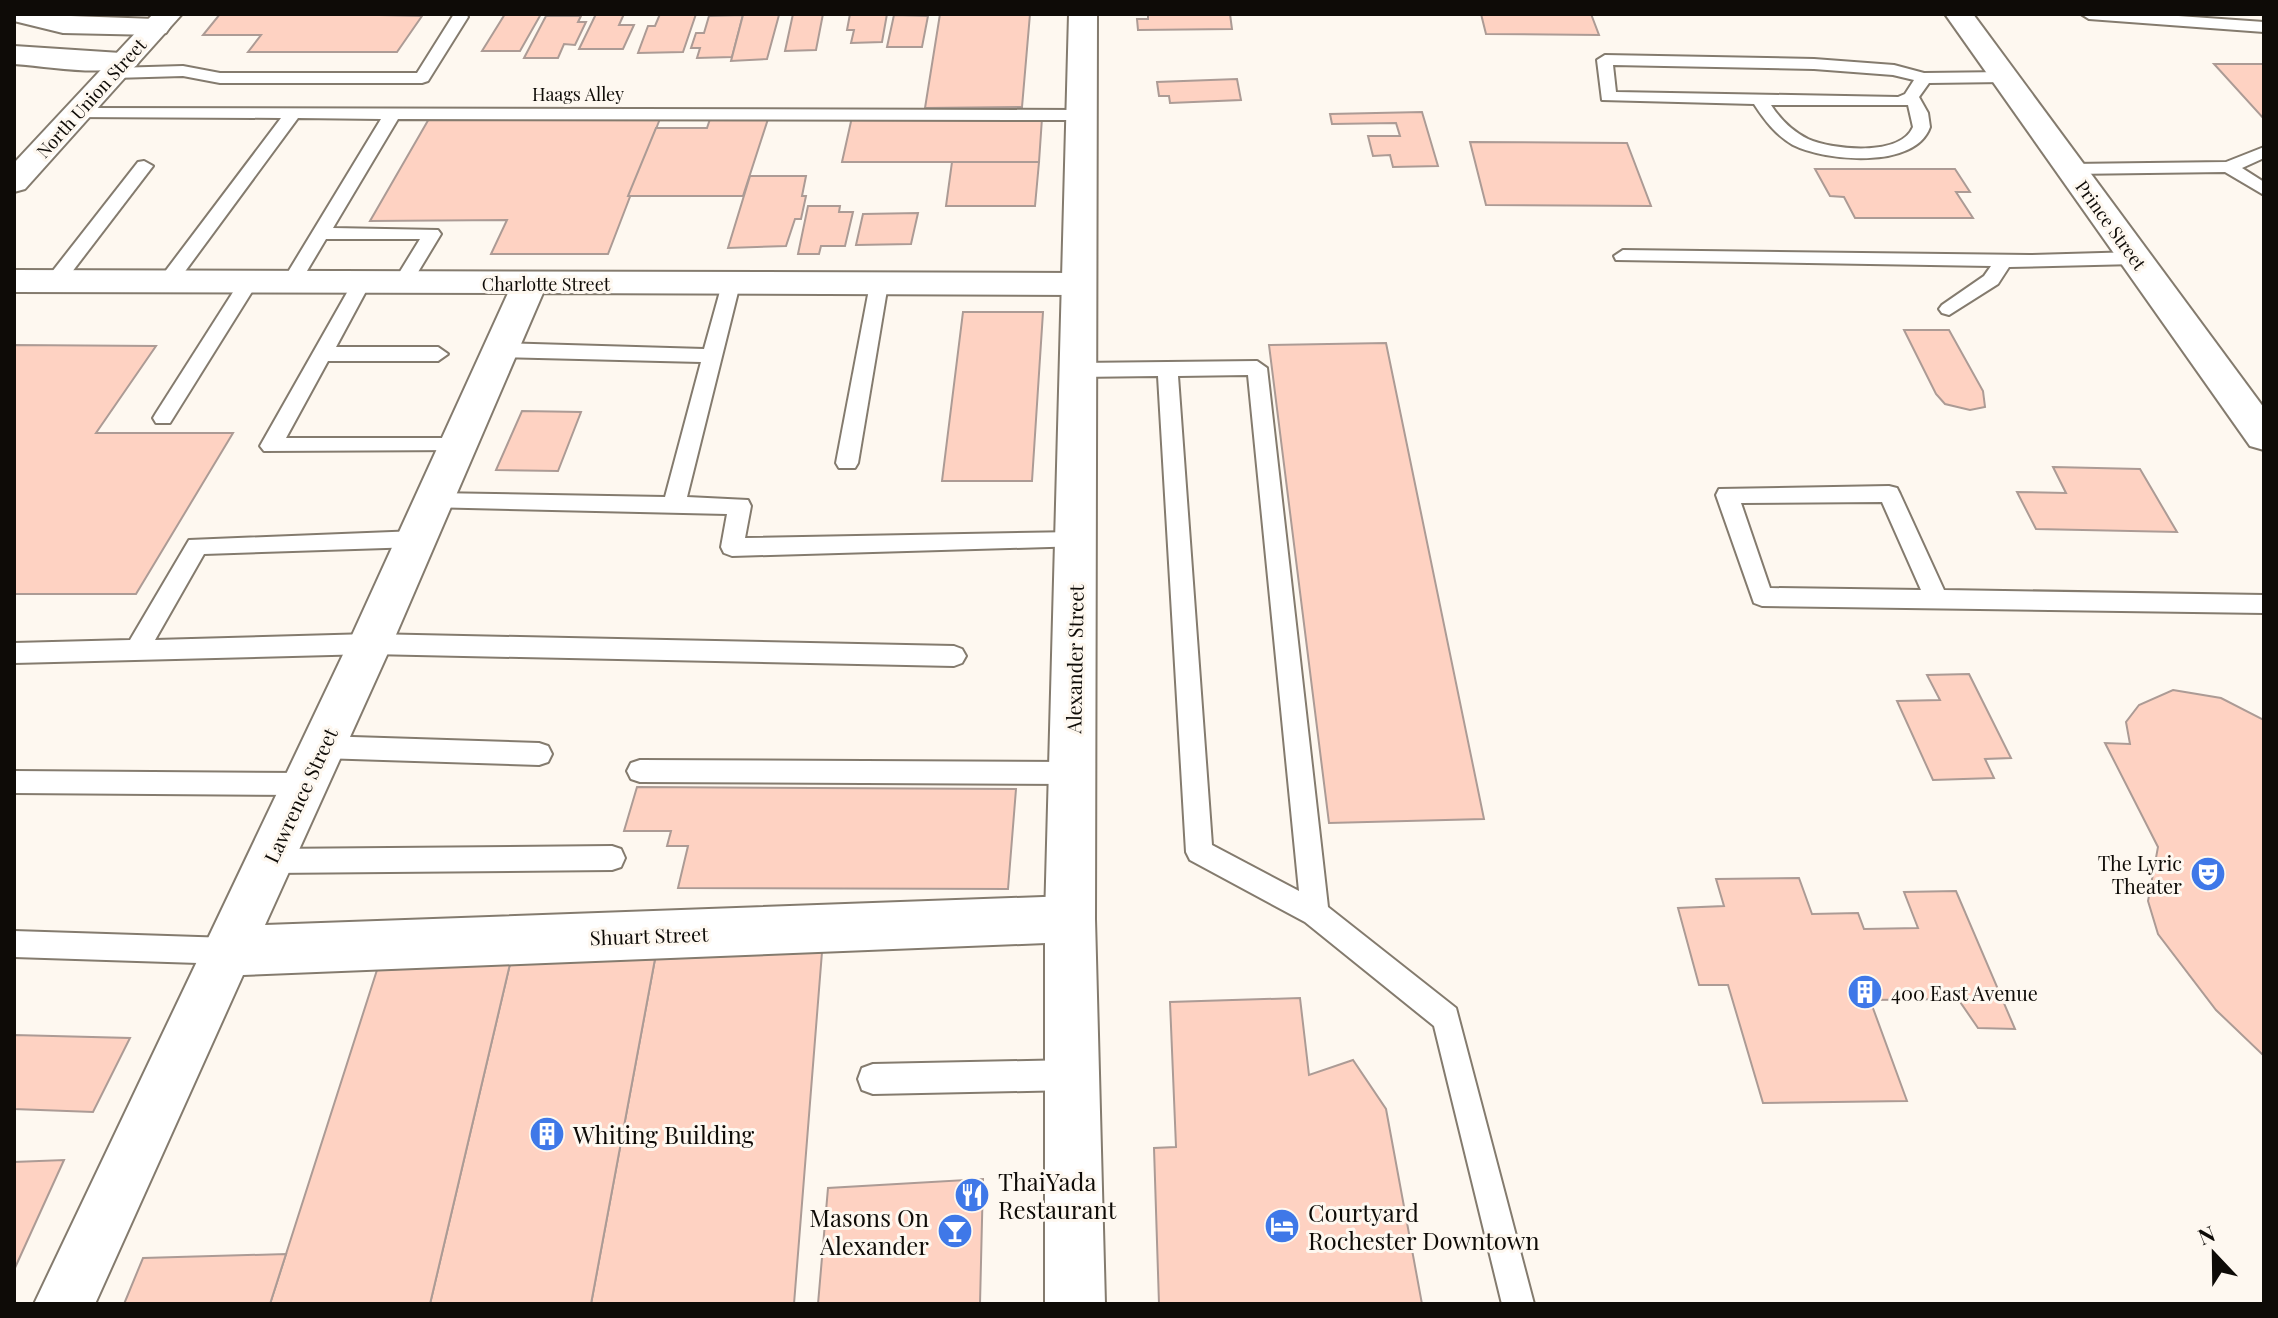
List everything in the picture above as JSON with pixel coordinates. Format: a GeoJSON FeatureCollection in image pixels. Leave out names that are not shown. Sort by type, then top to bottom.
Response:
{"type":"FeatureCollection","features":[{"type":"Feature","properties":{"kind":"main road"},"geometry":{"type":"LineString","coordinates":[[19,14],[63,25],[162,20]]}},
{"type":"Feature","properties":{"kind":"main road","name":"Alexander Street"},"geometry":{"type":"LineString","coordinates":[[1075,1304],[1070,919],[1079,115],[1083,14]]}},
{"type":"Feature","properties":{"kind":"main road","name":"Prince Street"},"geometry":{"type":"LineString","coordinates":[[1959,14],[2264,436]]}},
{"type":"Feature","properties":{"kind":"main road","name":"North Union Street"},"geometry":{"type":"LineString","coordinates":[[14,182],[162,20]]}},
{"type":"Feature","properties":{"kind":"main road"},"geometry":{"type":"LineString","coordinates":[[14,55],[120,66]]}},
{"type":"Feature","properties":{"kind":"main road","name":"Charlotte Street"},"geometry":{"type":"LineString","coordinates":[[14,281],[1078,284]]}},
{"type":"Feature","properties":{"kind":"main road","name":"Lawrence Street"},"geometry":{"type":"LineString","coordinates":[[64,1304],[370,644],[530,284]]}},
{"type":"Feature","properties":{"kind":"main road","name":"Shuart Street"},"geometry":{"type":"LineString","coordinates":[[229,951],[1070,919]]}},
{"type":"Feature","properties":{"kind":"lane"},"geometry":{"type":"LineString","coordinates":[[2089,14],[2264,27]]}},
{"type":"Feature","properties":{"kind":"lane"},"geometry":{"type":"LineString","coordinates":[[291,282],[460,17]]}},
{"type":"Feature","properties":{"kind":"lane"},"geometry":{"type":"LineString","coordinates":[[1924,78],[1911,97],[1901,102],[1608,97],[1605,60],[1814,64],[1894,70],[1924,78],[2005,77]]}},
{"type":"Feature","properties":{"kind":"lane"},"geometry":{"type":"LineString","coordinates":[[120,66],[407,99]]}},
{"type":"Feature","properties":{"kind":"lane"},"geometry":{"type":"LineString","coordinates":[[1760,100],[1773,122],[1805,145],[1826,150],[1883,152],[1904,148],[1921,130],[1921,116],[1911,97]]}},
{"type":"Feature","properties":{"kind":"lane","name":"Haags Alley"},"geometry":{"type":"LineString","coordinates":[[77,113],[294,113],[407,99],[1079,115]]}},
{"type":"Feature","properties":{"kind":"lane"},"geometry":{"type":"LineString","coordinates":[[168,281],[294,113]]}},
{"type":"Feature","properties":{"kind":"lane"},"geometry":{"type":"LineString","coordinates":[[2071,169],[2229,167],[2264,152]]}},
{"type":"Feature","properties":{"kind":"lane"},"geometry":{"type":"LineString","coordinates":[[55,281],[144,166]]}},
{"type":"Feature","properties":{"kind":"lane"},"geometry":{"type":"LineString","coordinates":[[2229,167],[2264,190]]}},
{"type":"Feature","properties":{"kind":"lane"},"geometry":{"type":"LineString","coordinates":[[320,233],[432,234],[402,283]]}},
{"type":"Feature","properties":{"kind":"lane"},"geometry":{"type":"LineString","coordinates":[[1623,256],[2004,260],[2136,258]]}},
{"type":"Feature","properties":{"kind":"lane"},"geometry":{"type":"LineString","coordinates":[[1949,309],[1991,280],[2004,260]]}},
{"type":"Feature","properties":{"kind":"lane"},"geometry":{"type":"LineString","coordinates":[[163,418],[249,282]]}},
{"type":"Feature","properties":{"kind":"lane"},"geometry":{"type":"LineString","coordinates":[[362,282],[271,446],[459,445]]}},
{"type":"Feature","properties":{"kind":"lane"},"geometry":{"type":"LineString","coordinates":[[674,505],[731,284]]}},
{"type":"Feature","properties":{"kind":"lane"},"geometry":{"type":"LineString","coordinates":[[847,463],[879,284]]}},
{"type":"Feature","properties":{"kind":"lane"},"geometry":{"type":"LineString","coordinates":[[501,350],[712,356]]}},
{"type":"Feature","properties":{"kind":"lane"},"geometry":{"type":"LineString","coordinates":[[322,354],[438,354]]}},
{"type":"Feature","properties":{"kind":"lane"},"geometry":{"type":"LineString","coordinates":[[1077,370],[1257,368],[1315,913]]}},
{"type":"Feature","properties":{"kind":"lane"},"geometry":{"type":"LineString","coordinates":[[1168,369],[1199,852],[1315,913],[1446,1018],[1518,1304]]}},
{"type":"Feature","properties":{"kind":"lane"},"geometry":{"type":"LineString","coordinates":[[1936,599],[1889,494],[1727,495],[1762,597],[2264,604]]}},
{"type":"Feature","properties":{"kind":"lane"},"geometry":{"type":"LineString","coordinates":[[136,651],[197,546],[426,520],[674,505],[740,506],[732,547],[1075,540]]}},
{"type":"Feature","properties":{"kind":"lane"},"geometry":{"type":"LineString","coordinates":[[14,653],[370,644],[954,656]]}},
{"type":"Feature","properties":{"kind":"lane"},"geometry":{"type":"LineString","coordinates":[[14,782],[539,754]]}},
{"type":"Feature","properties":{"kind":"lane"},"geometry":{"type":"LineString","coordinates":[[640,771],[1072,773]]}},
{"type":"Feature","properties":{"kind":"lane"},"geometry":{"type":"LineString","coordinates":[[269,861],[612,858]]}},
{"type":"Feature","properties":{"kind":"lane"},"geometry":{"type":"LineString","coordinates":[[14,944],[229,951]]}},
{"type":"Feature","properties":{"kind":"lane"},"geometry":{"type":"LineString","coordinates":[[873,1079],[1072,1075]]}},
{"type":"Feature","properties":{"kind":"building"},"geometry":{"type":"Polygon","coordinates":[[[220,14],[422,16],[397,52],[248,52],[261,35],[203,35],[220,14]]]}},
{"type":"Feature","properties":{"kind":"building"},"geometry":{"type":"Polygon","coordinates":[[[505,14],[541,14],[520,51],[482,51],[505,14]]]}},
{"type":"Feature","properties":{"kind":"building"},"geometry":{"type":"Polygon","coordinates":[[[596,14],[624,14],[619,25],[634,25],[623,49],[579,49],[596,14]]]}},
{"type":"Feature","properties":{"kind":"building"},"geometry":{"type":"Polygon","coordinates":[[[660,14],[696,14],[683,52],[638,53],[648,26],[655,26],[660,14]]]}},
{"type":"Feature","properties":{"kind":"building"},"geometry":{"type":"Polygon","coordinates":[[[793,14],[823,14],[816,50],[785,51],[793,14]]]}},
{"type":"Feature","properties":{"kind":"building"},"geometry":{"type":"Polygon","coordinates":[[[850,14],[887,14],[882,42],[851,43],[854,30],[847,30],[850,14]]]}},
{"type":"Feature","properties":{"kind":"building"},"geometry":{"type":"Polygon","coordinates":[[[940,14],[1030,14],[1022,107],[925,108],[940,14]]]}},
{"type":"Feature","properties":{"kind":"building"},"geometry":{"type":"Polygon","coordinates":[[[1138,14],[1230,14],[1232,29],[1138,30],[1137,19],[1148,19],[1148,15],[1138,14]]]}},
{"type":"Feature","properties":{"kind":"building"},"geometry":{"type":"Polygon","coordinates":[[[1481,14],[1591,14],[1599,35],[1486,34],[1481,14]]]}},
{"type":"Feature","properties":{"kind":"building"},"geometry":{"type":"Polygon","coordinates":[[[743,15],[732,57],[697,58],[700,48],[691,48],[696,33],[704,33],[709,16],[743,15]]]}},
{"type":"Feature","properties":{"kind":"building"},"geometry":{"type":"Polygon","coordinates":[[[743,15],[779,15],[767,59],[731,61],[743,15]]]}},
{"type":"Feature","properties":{"kind":"building"},"geometry":{"type":"Polygon","coordinates":[[[894,15],[928,16],[922,47],[887,47],[894,15]]]}},
{"type":"Feature","properties":{"kind":"building"},"geometry":{"type":"Polygon","coordinates":[[[546,16],[581,16],[578,22],[586,22],[575,45],[564,44],[558,58],[524,58],[546,16]]]}},
{"type":"Feature","properties":{"kind":"building"},"geometry":{"type":"Polygon","coordinates":[[[2214,64],[2264,64],[2264,119],[2214,64]]]}},
{"type":"Feature","properties":{"kind":"building"},"geometry":{"type":"Polygon","coordinates":[[[1237,79],[1241,100],[1170,103],[1169,96],[1159,96],[1157,82],[1237,79]]]}},
{"type":"Feature","properties":{"kind":"building"},"geometry":{"type":"Polygon","coordinates":[[[1422,112],[1438,166],[1393,167],[1390,155],[1373,156],[1368,136],[1400,136],[1396,123],[1332,124],[1330,114],[1422,112]]]}},
{"type":"Feature","properties":{"kind":"building"},"geometry":{"type":"Polygon","coordinates":[[[661,116],[608,254],[491,254],[507,220],[370,221],[430,117],[661,116]]]}},
{"type":"Feature","properties":{"kind":"building"},"geometry":{"type":"Polygon","coordinates":[[[852,117],[1042,118],[1039,162],[842,162],[852,117]]]}},
{"type":"Feature","properties":{"kind":"building"},"geometry":{"type":"Polygon","coordinates":[[[710,119],[768,119],[743,196],[628,196],[656,128],[707,128],[710,119]]]}},
{"type":"Feature","properties":{"kind":"building"},"geometry":{"type":"Polygon","coordinates":[[[1470,142],[1627,143],[1651,206],[1486,205],[1470,142]]]}},
{"type":"Feature","properties":{"kind":"building"},"geometry":{"type":"Polygon","coordinates":[[[952,162],[1039,162],[1035,206],[946,206],[952,162]]]}},
{"type":"Feature","properties":{"kind":"building"},"geometry":{"type":"Polygon","coordinates":[[[1815,169],[1955,169],[1970,192],[1956,192],[1973,218],[1855,218],[1844,197],[1830,196],[1815,169]]]}},
{"type":"Feature","properties":{"kind":"building"},"geometry":{"type":"Polygon","coordinates":[[[750,176],[806,176],[801,219],[795,219],[786,246],[728,248],[750,176]]]}},
{"type":"Feature","properties":{"kind":"building"},"geometry":{"type":"Polygon","coordinates":[[[808,206],[840,206],[839,212],[853,212],[845,246],[821,246],[819,254],[798,254],[808,206]]]}},
{"type":"Feature","properties":{"kind":"building"},"geometry":{"type":"Polygon","coordinates":[[[918,213],[911,244],[856,245],[863,214],[918,213]]]}},
{"type":"Feature","properties":{"kind":"building"},"geometry":{"type":"Polygon","coordinates":[[[963,312],[1043,312],[1032,481],[942,481],[963,312]]]}},
{"type":"Feature","properties":{"kind":"building"},"geometry":{"type":"Polygon","coordinates":[[[1904,330],[1949,330],[1983,391],[1985,407],[1970,410],[1945,404],[1936,394],[1904,330]]]}},
{"type":"Feature","properties":{"kind":"building"},"geometry":{"type":"Polygon","coordinates":[[[1386,343],[1484,819],[1329,823],[1269,345],[1386,343]]]}},
{"type":"Feature","properties":{"kind":"building"},"geometry":{"type":"Polygon","coordinates":[[[14,345],[156,346],[96,433],[233,433],[136,594],[14,594],[14,345]]]}},
{"type":"Feature","properties":{"kind":"building"},"geometry":{"type":"Polygon","coordinates":[[[522,411],[581,412],[558,471],[496,470],[522,411]]]}},
{"type":"Feature","properties":{"kind":"building"},"geometry":{"type":"Polygon","coordinates":[[[2053,467],[2140,469],[2177,532],[2036,529],[2017,492],[2066,493],[2053,467]]]}},
{"type":"Feature","properties":{"kind":"building"},"geometry":{"type":"Polygon","coordinates":[[[1969,674],[2011,758],[1985,759],[1994,778],[1933,780],[1897,701],[1940,700],[1927,675],[1969,674]]]}},
{"type":"Feature","properties":{"kind":"building","name":"The Lyric Theater"},"geometry":{"type":"Polygon","coordinates":[[[2173,690],[2221,698],[2264,720],[2264,1056],[2216,1010],[2158,934],[2148,901],[2158,847],[2105,743],[2130,744],[2126,722],[2139,705],[2173,690]]]}},
{"type":"Feature","properties":{"kind":"building"},"geometry":{"type":"Polygon","coordinates":[[[637,787],[1016,789],[1008,889],[678,888],[688,846],[667,846],[671,831],[624,831],[637,787]]]}},
{"type":"Feature","properties":{"kind":"building","name":"400 East Avenue"},"geometry":{"type":"Polygon","coordinates":[[[1799,878],[1812,914],[1858,913],[1864,929],[1918,928],[1904,892],[1956,891],[2015,1029],[1978,1028],[1958,999],[1870,1000],[1907,1101],[1763,1103],[1728,985],[1699,985],[1678,908],[1724,906],[1716,879],[1799,878]]]}},
{"type":"Feature","properties":{"kind":"building"},"geometry":{"type":"Polygon","coordinates":[[[822,952],[794,1304],[591,1304],[655,959],[822,952]]]}},
{"type":"Feature","properties":{"kind":"building","name":"Whiting Building"},"geometry":{"type":"Polygon","coordinates":[[[655,959],[591,1304],[430,1304],[510,964],[655,959]]]}},
{"type":"Feature","properties":{"kind":"building"},"geometry":{"type":"Polygon","coordinates":[[[510,964],[430,1304],[270,1304],[377,970],[510,964]]]}},
{"type":"Feature","properties":{"kind":"building","name":"Courtyard Rochester Downtown"},"geometry":{"type":"Polygon","coordinates":[[[1300,998],[1309,1075],[1353,1060],[1386,1109],[1422,1304],[1159,1304],[1154,1148],[1176,1147],[1170,1002],[1300,998]]]}},
{"type":"Feature","properties":{"kind":"building"},"geometry":{"type":"Polygon","coordinates":[[[14,1035],[130,1038],[93,1112],[14,1109],[14,1035]]]}},
{"type":"Feature","properties":{"kind":"building"},"geometry":{"type":"Polygon","coordinates":[[[64,1160],[14,1270],[14,1162],[64,1160]]]}},
{"type":"Feature","properties":{"kind":"building"},"geometry":{"type":"Polygon","coordinates":[[[983,1179],[980,1304],[818,1304],[828,1188],[983,1179]]]}},
{"type":"Feature","properties":{"kind":"building"},"geometry":{"type":"Polygon","coordinates":[[[286,1254],[270,1304],[124,1304],[143,1258],[286,1254]]]}},
{"type":"Feature","properties":{"kind":"place","name":"The Lyric Theater"},"geometry":{"type":"Point","coordinates":[2208,874]}},
{"type":"Feature","properties":{"kind":"place","name":"400 East Avenue"},"geometry":{"type":"Point","coordinates":[1865,992]}},
{"type":"Feature","properties":{"kind":"place","name":"Whiting Building"},"geometry":{"type":"Point","coordinates":[547,1134]}},
{"type":"Feature","properties":{"kind":"place","name":"ThaiYada Restaurant"},"geometry":{"type":"Point","coordinates":[972,1195]}},
{"type":"Feature","properties":{"kind":"place","name":"Courtyard Rochester Downtown"},"geometry":{"type":"Point","coordinates":[1282,1226]}},
{"type":"Feature","properties":{"kind":"place","name":"Masons On Alexander"},"geometry":{"type":"Point","coordinates":[955,1231]}}]}
